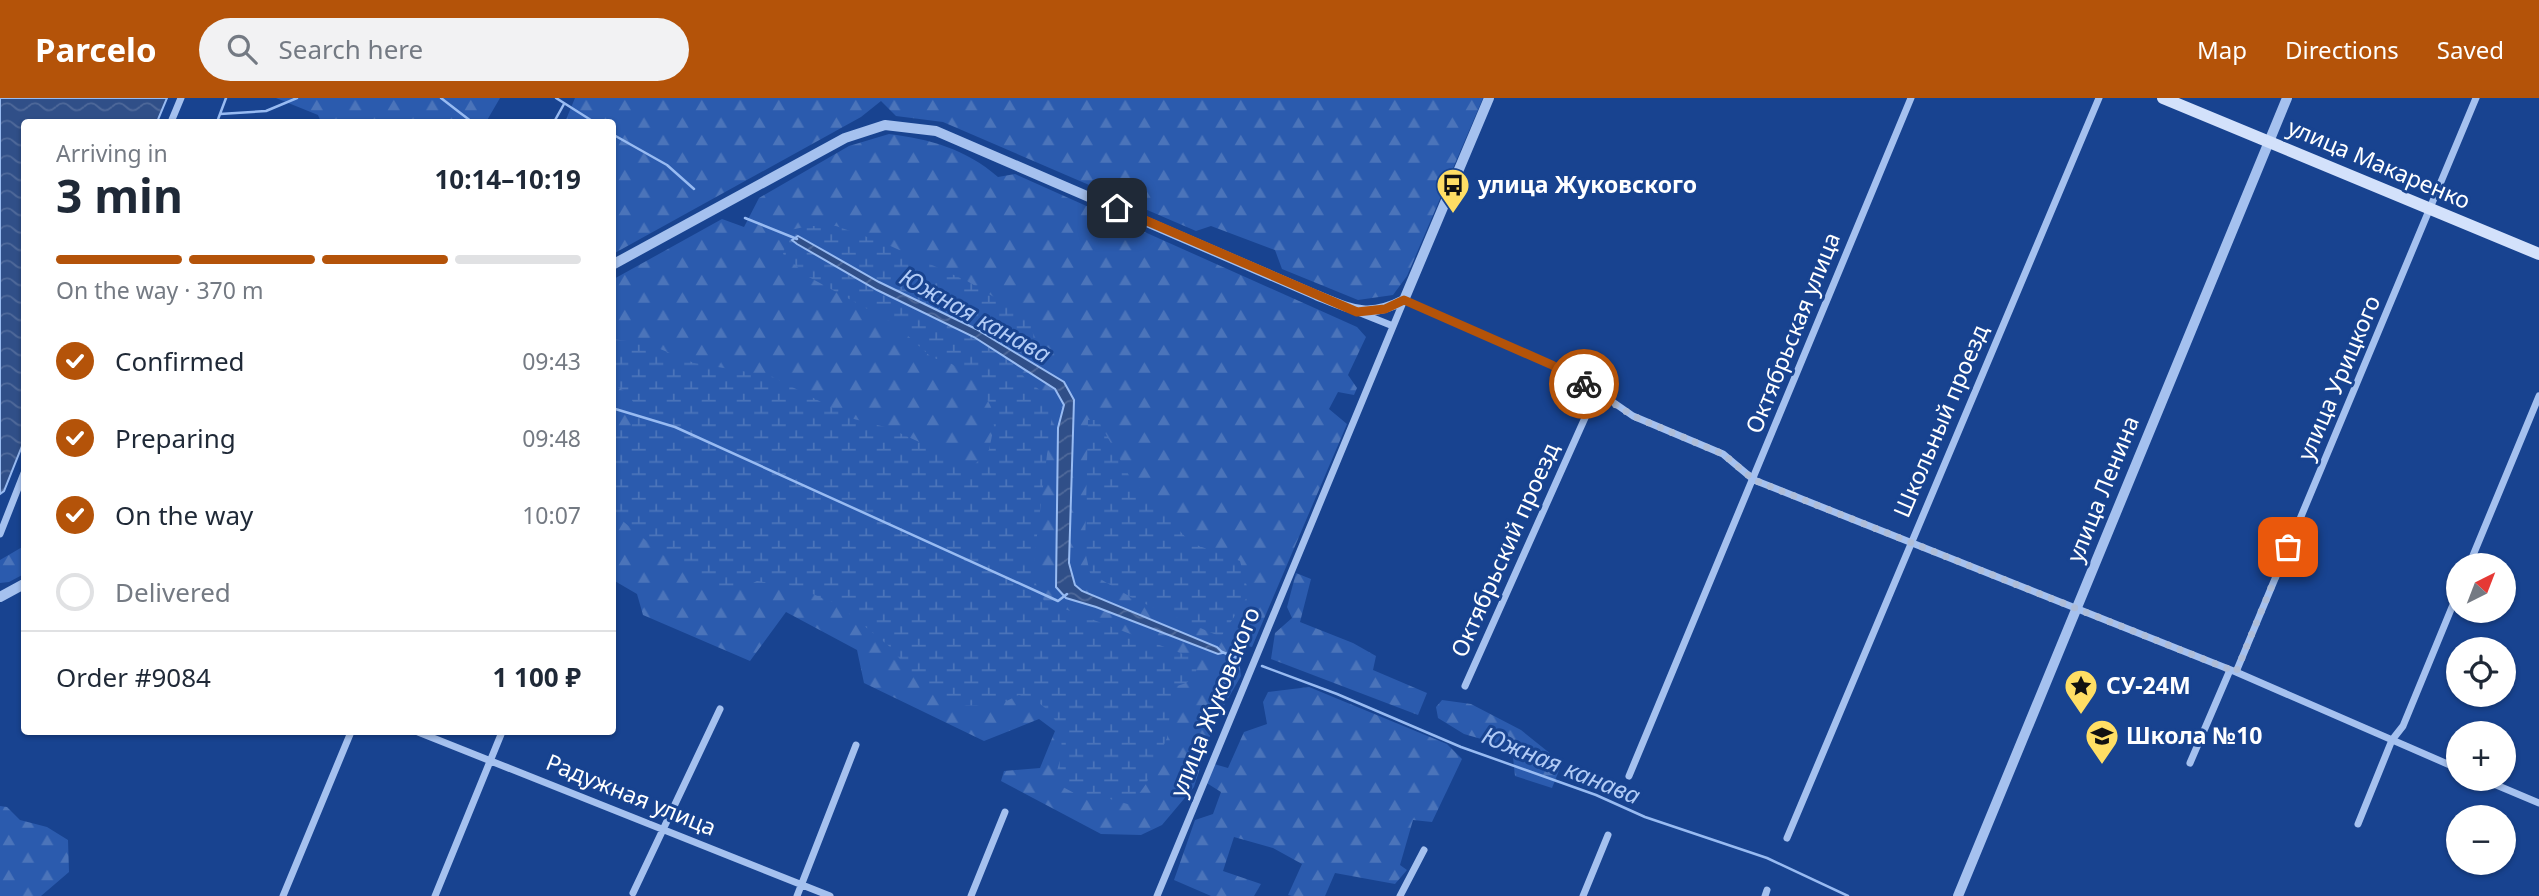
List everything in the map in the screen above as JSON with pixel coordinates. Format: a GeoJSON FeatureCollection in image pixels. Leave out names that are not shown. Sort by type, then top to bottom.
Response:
{"type":"FeatureCollection","features":[{"type":"Feature","properties":{"kind":"main road","name":"улица Макаренко"},"geometry":{"type":"LineString","coordinates":[[2163,98],[2539,254]]}},
{"type":"Feature","properties":{"kind":"street"},"geometry":{"type":"LineString","coordinates":[[171,119],[181,98]]}},
{"type":"Feature","properties":{"kind":"street","name":"улица Жуковского"},"geometry":{"type":"LineString","coordinates":[[1157,896],[1489,98]]}},
{"type":"Feature","properties":{"kind":"street","name":"Октябрьская улица"},"geometry":{"type":"LineString","coordinates":[[1629,776],[1911,98]]}},
{"type":"Feature","properties":{"kind":"street","name":"Школьный проезд"},"geometry":{"type":"LineString","coordinates":[[1787,838],[2099,98]]}},
{"type":"Feature","properties":{"kind":"street","name":"улица Ленина"},"geometry":{"type":"LineString","coordinates":[[1958,896],[2287,98]]}},
{"type":"Feature","properties":{"kind":"street","name":"улица Урицкого"},"geometry":{"type":"LineString","coordinates":[[2190,763],[2233,671],[2476,98]]}},
{"type":"Feature","properties":{"kind":"street"},"geometry":{"type":"LineString","coordinates":[[616,263],[845,138],[885,125],[936,131],[1393,326]]}},
{"type":"Feature","properties":{"kind":"street"},"geometry":{"type":"LineString","coordinates":[[1357,312],[1385,309],[1404,300],[1552,365],[1633,416],[1723,454],[1754,480],[2233,671],[2446,763]]}},
{"type":"Feature","properties":{"kind":"street","name":"Октябрьский проезд"},"geometry":{"type":"LineString","coordinates":[[1465,686],[1597,391]]}},
{"type":"Feature","properties":{"kind":"street"},"geometry":{"type":"LineString","coordinates":[[2474,553],[2539,396]]}},
{"type":"Feature","properties":{"kind":"street"},"geometry":{"type":"LineString","coordinates":[[0,534],[21,481]]}},
{"type":"Feature","properties":{"kind":"street"},"geometry":{"type":"LineString","coordinates":[[0,597],[21,586]]}},
{"type":"Feature","properties":{"kind":"street"},"geometry":{"type":"LineString","coordinates":[[2358,824],[2392,740],[2403,726],[2446,622]]}},
{"type":"Feature","properties":{"kind":"street"},"geometry":{"type":"LineString","coordinates":[[633,893],[720,709]]}},
{"type":"Feature","properties":{"kind":"street"},"geometry":{"type":"LineString","coordinates":[[283,896],[350,735]]}},
{"type":"Feature","properties":{"kind":"street","name":"Радужная улица"},"geometry":{"type":"LineString","coordinates":[[426,735],[830,896]]}},
{"type":"Feature","properties":{"kind":"street"},"geometry":{"type":"LineString","coordinates":[[435,896],[501,735]]}},
{"type":"Feature","properties":{"kind":"street"},"geometry":{"type":"LineString","coordinates":[[797,896],[856,745]]}},
{"type":"Feature","properties":{"kind":"street"},"geometry":{"type":"LineString","coordinates":[[2510,791],[2539,803]]}},
{"type":"Feature","properties":{"kind":"street"},"geometry":{"type":"LineString","coordinates":[[971,896],[1005,812]]}},
{"type":"Feature","properties":{"kind":"street"},"geometry":{"type":"LineString","coordinates":[[1584,896],[1608,835]]}},
{"type":"Feature","properties":{"kind":"street"},"geometry":{"type":"LineString","coordinates":[[1399,896],[1424,850]]}},
{"type":"Feature","properties":{"kind":"green space"},"geometry":{"type":"Polygon","coordinates":[[[276,98],[500,98],[488,119],[320,119],[318,115],[276,98]]]}},
{"type":"Feature","properties":{"kind":"green space"},"geometry":{"type":"Polygon","coordinates":[[[575,98],[1483,98],[1407,276],[1393,295],[1358,300],[1282,269],[1275,250],[1211,226],[1196,231],[943,122],[896,116],[881,101],[861,117],[616,252],[616,119],[566,119],[575,98]]]}},
{"type":"Feature","properties":{"kind":"green space"},"geometry":{"type":"Polygon","coordinates":[[[889,134],[947,147],[973,159],[998,177],[1015,174],[1357,327],[1366,337],[1348,375],[1357,388],[1354,395],[1338,392],[1329,409],[1347,424],[1252,647],[1237,644],[1241,676],[1214,723],[1194,787],[1162,825],[1141,835],[1101,834],[1001,781],[1004,771],[1040,768],[1055,731],[1039,719],[984,741],[864,683],[857,650],[786,612],[750,661],[643,615],[637,594],[616,582],[616,278],[722,219],[744,227],[759,198],[849,146],[889,134]]]}},
{"type":"Feature","properties":{"kind":"green space"},"geometry":{"type":"Polygon","coordinates":[[[809,226],[836,226],[884,243],[967,281],[1016,310],[1032,327],[1034,341],[1014,363],[1022,375],[1049,399],[1053,406],[1034,560],[1036,584],[1044,601],[1196,659],[1196,671],[1192,679],[1173,687],[1167,738],[1146,784],[1131,805],[1110,799],[1089,801],[1061,786],[1054,778],[1060,759],[1060,731],[1051,714],[1039,703],[1019,695],[996,706],[963,705],[938,696],[914,676],[889,646],[837,604],[793,586],[757,581],[728,595],[684,572],[616,515],[616,428],[630,429],[638,409],[627,393],[616,386],[616,339],[648,344],[694,363],[771,376],[854,419],[889,428],[930,447],[956,465],[975,464],[989,450],[994,426],[991,407],[983,391],[969,376],[952,364],[931,357],[895,324],[807,276],[783,254],[790,230],[809,226]]]}},
{"type":"Feature","properties":{"kind":"green space"},"geometry":{"type":"Polygon","coordinates":[[[1088,420],[1098,420],[1131,479],[1191,543],[1240,561],[1249,594],[1221,637],[1134,599],[1090,573],[1085,551],[1088,420]]]}},
{"type":"Feature","properties":{"kind":"green space"},"geometry":{"type":"Polygon","coordinates":[[[21,548],[21,576],[0,583],[0,560],[21,548]]]}},
{"type":"Feature","properties":{"kind":"green space"},"geometry":{"type":"Polygon","coordinates":[[[1296,573],[1311,579],[1300,622],[1353,643],[1376,656],[1373,670],[1427,693],[1418,715],[1271,659],[1275,633],[1292,618],[1287,607],[1296,573]]]}},
{"type":"Feature","properties":{"kind":"green space"},"geometry":{"type":"Polygon","coordinates":[[[1309,687],[1447,744],[1462,759],[1432,822],[1413,820],[1400,865],[1407,870],[1395,884],[1335,873],[1325,896],[1292,896],[1288,895],[1302,864],[1273,848],[1234,837],[1223,871],[1261,884],[1254,896],[1211,896],[1174,880],[1195,820],[1213,814],[1221,792],[1205,782],[1214,764],[1228,768],[1244,732],[1267,724],[1263,702],[1268,692],[1309,687]]]}},
{"type":"Feature","properties":{"kind":"green space"},"geometry":{"type":"Polygon","coordinates":[[[1442,700],[1471,704],[1521,730],[1562,763],[1552,788],[1515,776],[1512,748],[1464,734],[1438,718],[1436,707],[1442,700]]]}},
{"type":"Feature","properties":{"kind":"green space"},"geometry":{"type":"Polygon","coordinates":[[[0,806],[7,807],[20,820],[47,827],[68,840],[69,872],[41,896],[0,896],[0,806]]]}},
{"type":"Feature","properties":{"kind":"water"},"geometry":{"type":"Polygon","coordinates":[[[0,98],[167,98],[158,119],[21,119],[21,448],[4,491],[0,494],[0,98]]]}},
{"type":"Feature","properties":{"kind":"water"},"geometry":{"type":"Polygon","coordinates":[[[798,236],[879,282],[976,329],[1064,382],[1074,400],[1069,563],[1075,585],[1082,591],[1217,647],[1223,653],[1218,654],[1066,598],[1056,587],[1058,428],[1064,405],[1055,389],[974,337],[877,290],[797,244],[792,240],[798,236]]]}},
{"type":"Feature","properties":{"kind":"waterway"},"geometry":{"type":"LineString","coordinates":[[218,119],[226,98]]}},
{"type":"Feature","properties":{"kind":"waterway"},"geometry":{"type":"LineString","coordinates":[[220,114],[266,111],[297,98]]}},
{"type":"Feature","properties":{"kind":"waterway"},"geometry":{"type":"LineString","coordinates":[[441,98],[468,119]]}},
{"type":"Feature","properties":{"kind":"waterway","name":"Южная канава"},"geometry":{"type":"LineString","coordinates":[[556,98],[589,119]]}},
{"type":"Feature","properties":{"kind":"waterway"},"geometry":{"type":"LineString","coordinates":[[556,119],[564,104]]}},
{"type":"Feature","properties":{"kind":"waterway","name":"Южная канава"},"geometry":{"type":"LineString","coordinates":[[616,136],[667,165],[694,189]]}},
{"type":"Feature","properties":{"kind":"waterway","name":"Южная канава"},"geometry":{"type":"LineString","coordinates":[[745,218],[797,239]]}},
{"type":"Feature","properties":{"kind":"waterway"},"geometry":{"type":"LineString","coordinates":[[616,409],[675,427],[1058,601],[1067,594]]}},
{"type":"Feature","properties":{"kind":"waterway","name":"Южная канава"},"geometry":{"type":"LineString","coordinates":[[1222,652],[1240,659]]}},
{"type":"Feature","properties":{"kind":"waterway","name":"Южная канава"},"geometry":{"type":"LineString","coordinates":[[1262,666],[1337,694],[1461,747],[1596,795],[1645,817],[1767,858],[1848,896]]}},
{"type":"Feature","properties":{"kind":"way so far"},"geometry":{"type":"LineString","coordinates":[[1584,384],[1633,416],[1723,454],[1754,480],[2236,672],[2288,547]]}},
{"type":"Feature","properties":{"kind":"place","name":"улица Жуковского"},"geometry":{"type":"Point","coordinates":[1453,215]}},
{"type":"Feature","properties":{"kind":"place","name":"СУ-24М"},"geometry":{"type":"Point","coordinates":[2081,716]}},
{"type":"Feature","properties":{"kind":"place","name":"Школа №10"},"geometry":{"type":"Point","coordinates":[2102,766]}},
{"type":"Feature","properties":{"kind":"route"},"geometry":{"type":"LineString","coordinates":[[1117,208],[1357,312],[1385,309],[1404,300],[1552,365],[1584,384]]}}]}
